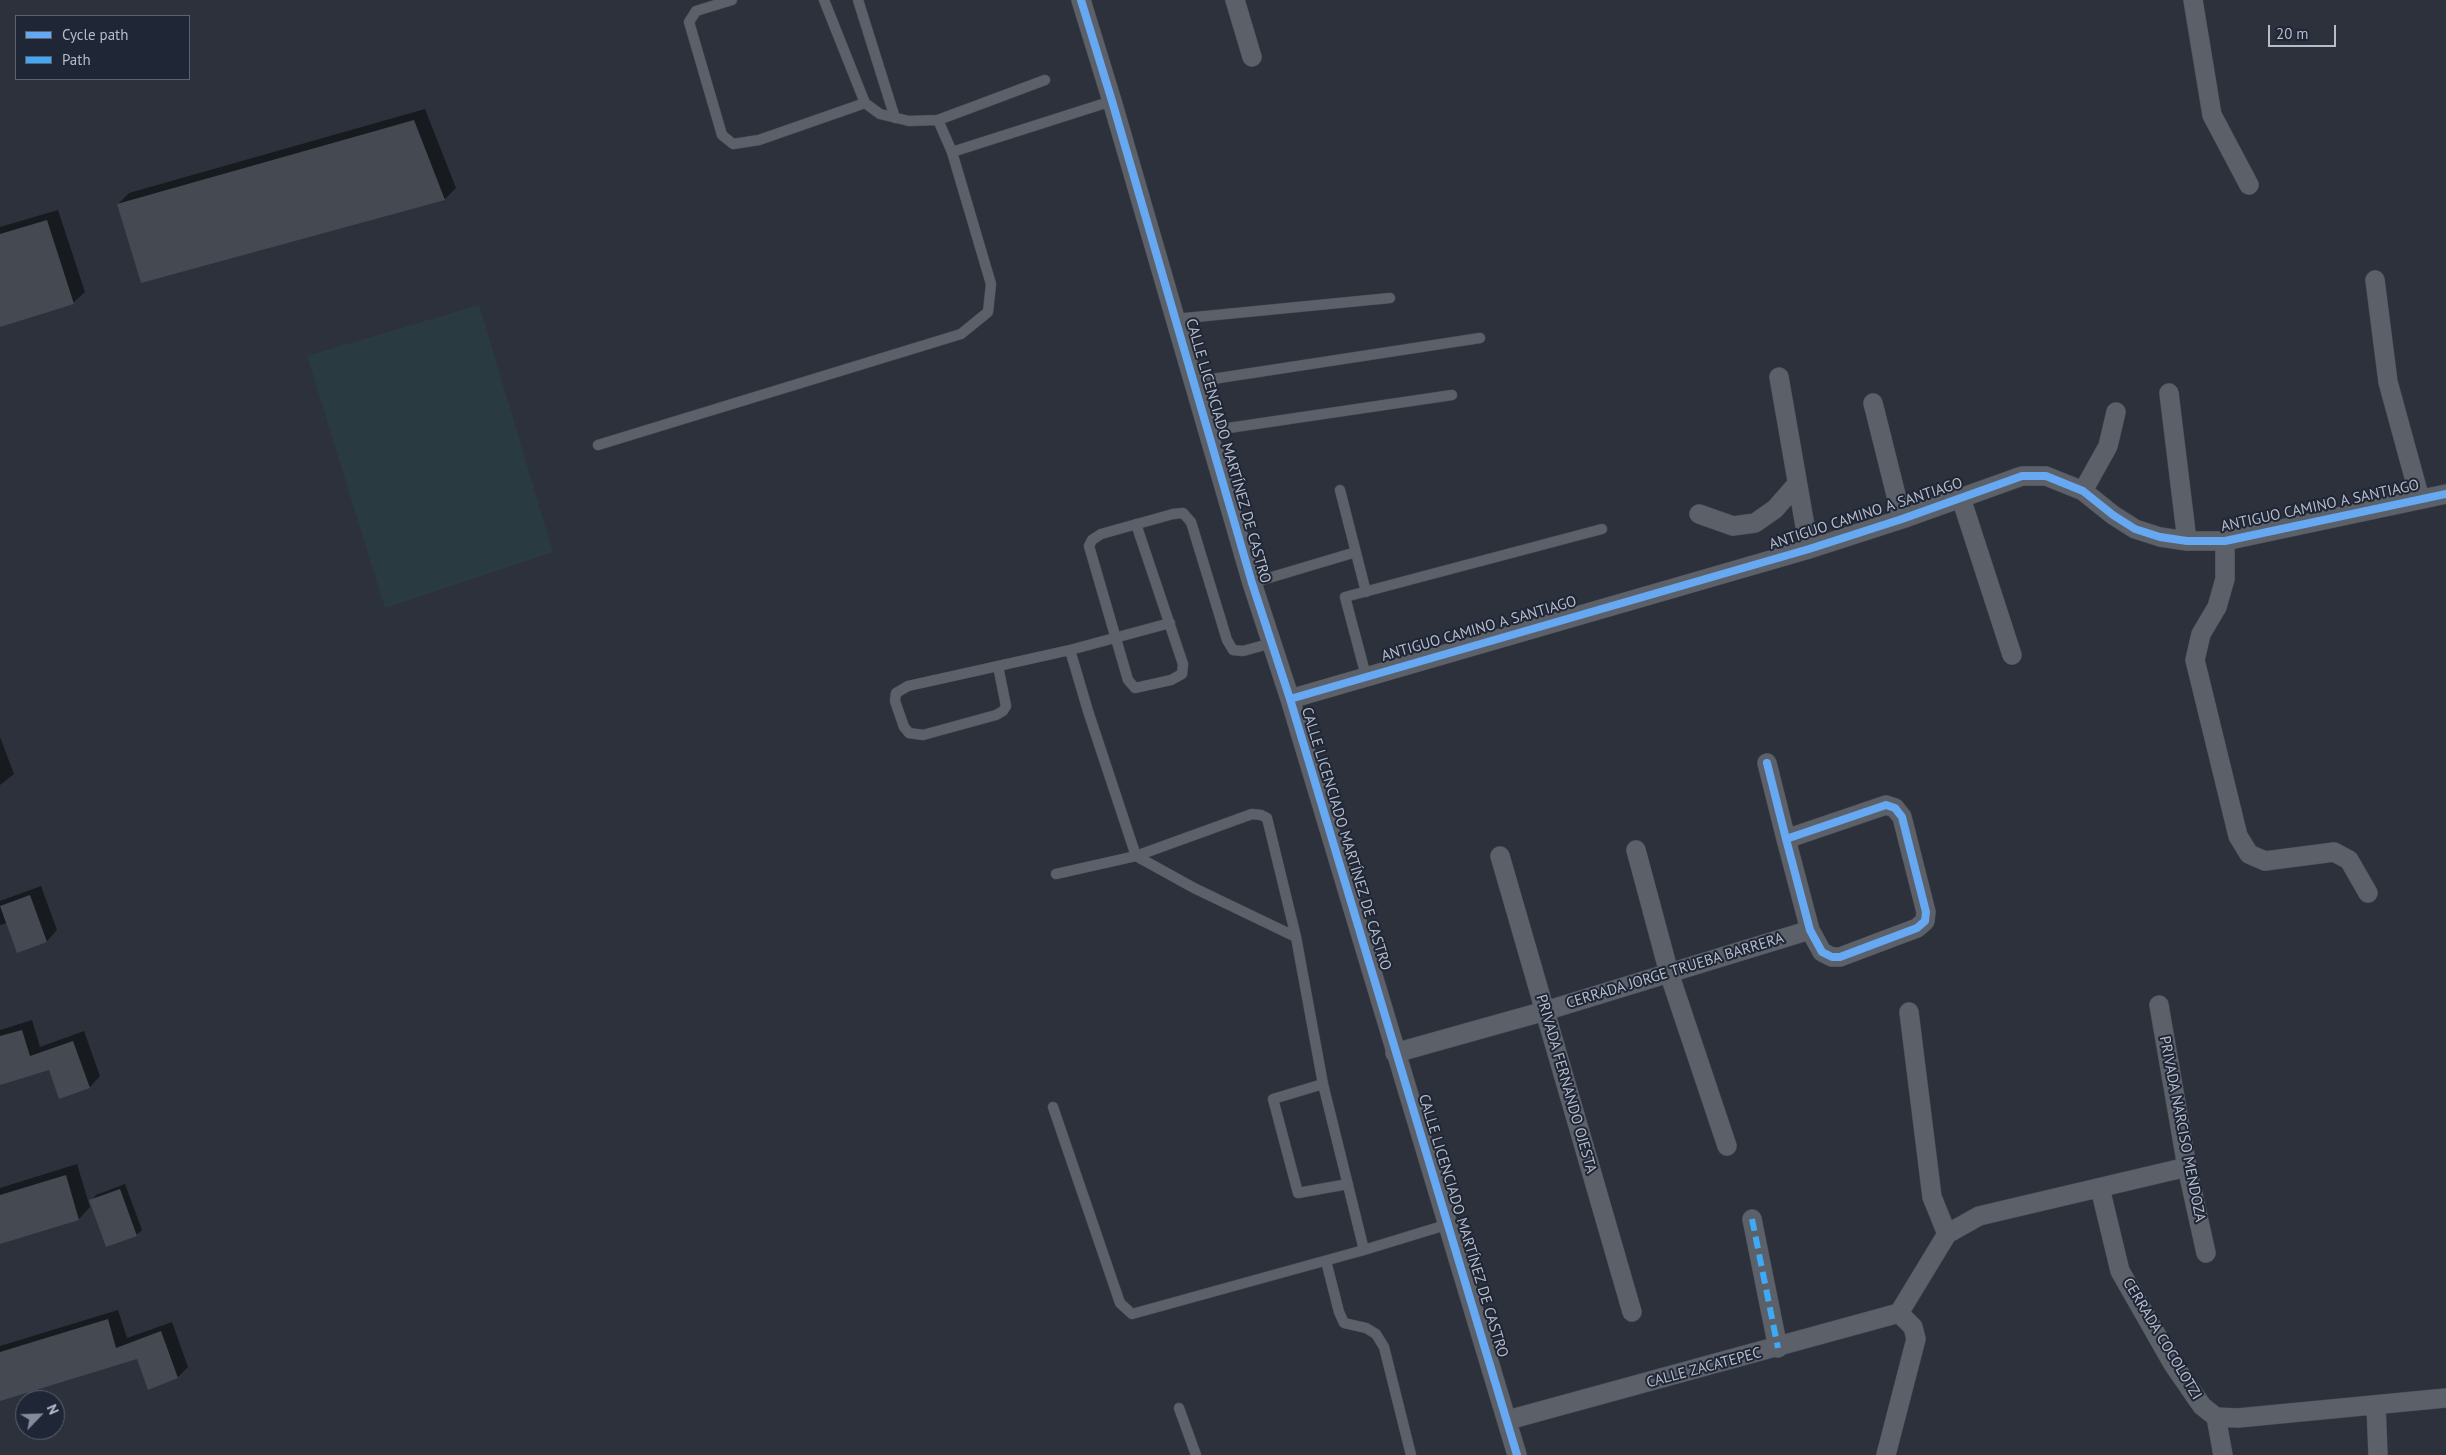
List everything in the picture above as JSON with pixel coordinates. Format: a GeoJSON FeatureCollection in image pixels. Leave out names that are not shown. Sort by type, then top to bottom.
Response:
{"type":"FeatureCollection","features":[{"type":"Feature","properties":{"kind":"street","name":"CALLE LICENCIADO MARTÍNEZ DE CASTRO"},"geometry":{"type":"LineString","coordinates":[[1081,0],[1252,584],[1290,699],[1517,1455]]}},
{"type":"Feature","properties":{"kind":"street"},"geometry":{"type":"LineString","coordinates":[[1235,0],[1252,57]]}},
{"type":"Feature","properties":{"kind":"street"},"geometry":{"type":"LineString","coordinates":[[2193,0],[2212,115],[2249,185]]}},
{"type":"Feature","properties":{"kind":"street"},"geometry":{"type":"LineString","coordinates":[[2375,280],[2388,382],[2420,499]]}},
{"type":"Feature","properties":{"kind":"street"},"geometry":{"type":"LineString","coordinates":[[1779,376],[1809,549]]}},
{"type":"Feature","properties":{"kind":"street"},"geometry":{"type":"LineString","coordinates":[[2169,393],[2187,541]]}},
{"type":"Feature","properties":{"kind":"street"},"geometry":{"type":"LineString","coordinates":[[1873,404],[1902,519]]}},
{"type":"Feature","properties":{"kind":"street"},"geometry":{"type":"LineString","coordinates":[[2083,491],[2108,446],[2116,412]]}},
{"type":"Feature","properties":{"kind":"street","name":"ANTIGUO CAMINO A SANTIAGO"},"geometry":{"type":"LineString","coordinates":[[1290,699],[1809,549],[1902,519],[2022,476],[2046,476],[2083,491],[2113,515],[2135,529],[2160,537],[2187,541],[2225,541],[2446,494]]}},
{"type":"Feature","properties":{"kind":"street"},"geometry":{"type":"LineString","coordinates":[[1699,514],[1733,526],[1755,523],[1775,509],[1797,484]]}},
{"type":"Feature","properties":{"kind":"street"},"geometry":{"type":"LineString","coordinates":[[1961,498],[2012,655]]}},
{"type":"Feature","properties":{"kind":"street"},"geometry":{"type":"LineString","coordinates":[[2225,541],[2225,578],[2217,607],[2200,634],[2194,660],[2238,836],[2249,854],[2265,862],[2334,852],[2349,860],[2368,893]]}},
{"type":"Feature","properties":{"kind":"street"},"geometry":{"type":"LineString","coordinates":[[1768,763],[1786,839],[1810,930],[1822,952],[1832,957],[1840,957],[1917,928],[1924,921],[1926,912],[1902,817],[1895,808],[1886,805],[1786,839]]}},
{"type":"Feature","properties":{"kind":"street"},"geometry":{"type":"LineString","coordinates":[[1636,850],[1669,973],[1727,1146]]}},
{"type":"Feature","properties":{"kind":"street","name":"PRIVADA FERNANDO OJESTA"},"geometry":{"type":"LineString","coordinates":[[1500,856],[1632,1312]]}},
{"type":"Feature","properties":{"kind":"street","name":"CERRADA JORGE TRUEBA BARRERA"},"geometry":{"type":"LineString","coordinates":[[1395,1053],[1545,1011],[1810,930]]}},
{"type":"Feature","properties":{"kind":"street","name":"PRIVADA NARCISO MENDOZA"},"geometry":{"type":"LineString","coordinates":[[2159,1005],[2187,1167],[2206,1253]]}},
{"type":"Feature","properties":{"kind":"street"},"geometry":{"type":"LineString","coordinates":[[1909,1012],[1932,1197],[1947,1234]]}},
{"type":"Feature","properties":{"kind":"street"},"geometry":{"type":"LineString","coordinates":[[1886,1455],[1916,1339],[1913,1327],[1899,1313],[1947,1234],[1979,1216],[2187,1167]]}},
{"type":"Feature","properties":{"kind":"street","name":"CERRADA COCOLOTZI"},"geometry":{"type":"LineString","coordinates":[[2100,1188],[2120,1271],[2173,1364],[2202,1406],[2216,1416]]}},
{"type":"Feature","properties":{"kind":"street"},"geometry":{"type":"LineString","coordinates":[[1752,1219],[1778,1348]]}},
{"type":"Feature","properties":{"kind":"street","name":"CALLE ZACATEPEC"},"geometry":{"type":"LineString","coordinates":[[1508,1420],[1778,1348],[1899,1313]]}},
{"type":"Feature","properties":{"kind":"street"},"geometry":{"type":"LineString","coordinates":[[2223,1455],[2216,1416],[2238,1418],[2446,1398]]}},
{"type":"Feature","properties":{"kind":"street"},"geometry":{"type":"LineString","coordinates":[[2376,1405],[2378,1455]]}},
{"type":"Feature","properties":{"kind":"lane"},"geometry":{"type":"LineString","coordinates":[[732,0],[696,10],[689,22],[722,135],[733,144],[759,140],[865,103]]}},
{"type":"Feature","properties":{"kind":"lane"},"geometry":{"type":"LineString","coordinates":[[824,0],[865,103],[880,114],[909,121],[938,120],[1045,80]]}},
{"type":"Feature","properties":{"kind":"lane"},"geometry":{"type":"LineString","coordinates":[[858,0],[895,118]]}},
{"type":"Feature","properties":{"kind":"lane"},"geometry":{"type":"LineString","coordinates":[[952,152],[1112,101]]}},
{"type":"Feature","properties":{"kind":"lane"},"geometry":{"type":"LineString","coordinates":[[598,445],[961,334],[988,312],[991,284],[952,152],[938,120]]}},
{"type":"Feature","properties":{"kind":"lane"},"geometry":{"type":"LineString","coordinates":[[1175,319],[1390,298]]}},
{"type":"Feature","properties":{"kind":"lane"},"geometry":{"type":"LineString","coordinates":[[1193,382],[1480,338]]}},
{"type":"Feature","properties":{"kind":"lane"},"geometry":{"type":"LineString","coordinates":[[1208,431],[1452,395]]}},
{"type":"Feature","properties":{"kind":"lane"},"geometry":{"type":"LineString","coordinates":[[1340,490],[1366,592]]}},
{"type":"Feature","properties":{"kind":"lane"},"geometry":{"type":"LineString","coordinates":[[1136,524],[1183,664],[1182,674],[1171,680],[1143,688],[1135,688],[1128,680],[1089,546],[1092,540],[1101,534],[1136,524],[1183,513],[1191,522],[1227,640],[1232,650],[1243,651],[1272,644]]}},
{"type":"Feature","properties":{"kind":"lane"},"geometry":{"type":"LineString","coordinates":[[1366,676],[1345,597],[1602,530]]}},
{"type":"Feature","properties":{"kind":"lane"},"geometry":{"type":"LineString","coordinates":[[1252,584],[1356,552]]}},
{"type":"Feature","properties":{"kind":"lane"},"geometry":{"type":"LineString","coordinates":[[998,666],[1006,706],[1003,711],[923,735],[909,734],[904,727],[895,701],[896,693],[908,686],[998,666],[1070,650],[1170,624]]}},
{"type":"Feature","properties":{"kind":"lane"},"geometry":{"type":"LineString","coordinates":[[1070,650],[1136,856],[1194,888],[1296,936]]}},
{"type":"Feature","properties":{"kind":"lane"},"geometry":{"type":"LineString","coordinates":[[1056,874],[1136,856],[1252,814],[1267,818],[1296,936],[1323,1084],[1364,1250]]}},
{"type":"Feature","properties":{"kind":"lane"},"geometry":{"type":"LineString","coordinates":[[1323,1084],[1273,1099],[1298,1192],[1348,1184]]}},
{"type":"Feature","properties":{"kind":"lane"},"geometry":{"type":"LineString","coordinates":[[1053,1108],[1120,1303],[1132,1314],[1326,1261],[1449,1224]]}},
{"type":"Feature","properties":{"kind":"lane"},"geometry":{"type":"LineString","coordinates":[[1326,1261],[1339,1312],[1344,1323],[1366,1328],[1376,1334],[1384,1346],[1411,1455]]}},
{"type":"Feature","properties":{"kind":"lane"},"geometry":{"type":"LineString","coordinates":[[1179,1408],[1196,1455]]}},
{"type":"Feature","properties":{"kind":"shaded area"},"geometry":{"type":"Polygon","coordinates":[[[479,305],[553,552],[385,608],[307,356],[479,305]]]}},
{"type":"Feature","properties":{"kind":"building"},"geometry":{"type":"Polygon","coordinates":[[[414,120],[445,200],[141,283],[117,204],[414,120]]]}},
{"type":"Feature","properties":{"kind":"building"},"geometry":{"type":"Polygon","coordinates":[[[47,220],[74,304],[0,327],[0,234],[47,220]]]}},
{"type":"Feature","properties":{"kind":"building"},"geometry":{"type":"Polygon","coordinates":[[[30,895],[47,942],[17,953],[0,906],[30,895]]]}},
{"type":"Feature","properties":{"kind":"building"},"geometry":{"type":"Polygon","coordinates":[[[22,1030],[30,1056],[73,1041],[90,1088],[59,1099],[49,1070],[0,1085],[0,1036],[22,1030]]]}},
{"type":"Feature","properties":{"kind":"building"},"geometry":{"type":"Polygon","coordinates":[[[66,1175],[79,1220],[0,1244],[0,1195],[66,1175]]]}},
{"type":"Feature","properties":{"kind":"building"},"geometry":{"type":"Polygon","coordinates":[[[120,1189],[137,1236],[106,1247],[89,1200],[120,1189]]]}},
{"type":"Feature","properties":{"kind":"building"},"geometry":{"type":"Polygon","coordinates":[[[108,1319],[116,1348],[161,1331],[178,1378],[148,1390],[137,1359],[36,1390],[15,1390],[15,1396],[0,1401],[0,1352],[108,1319]]]}},
{"type":"Feature","properties":{"kind":"marked path"},"geometry":{"type":"LineString","coordinates":[[1752,1219],[1778,1348]]}},
{"type":"Feature","properties":{"kind":"cycle path"},"geometry":{"type":"LineString","coordinates":[[1081,0],[1252,583],[1290,699],[1517,1455]]}},
{"type":"Feature","properties":{"kind":"cycle path"},"geometry":{"type":"LineString","coordinates":[[1290,699],[1809,549],[1902,519],[2022,476],[2046,476],[2083,491],[2113,515],[2135,529],[2160,537],[2187,541],[2225,541],[2446,494]]}},
{"type":"Feature","properties":{"kind":"cycle path"},"geometry":{"type":"LineString","coordinates":[[1767,763],[1786,839],[1810,930],[1822,952],[1832,957],[1840,957],[1917,928],[1925,921],[1926,912],[1902,817],[1895,808],[1886,805],[1786,839]]}}]}
